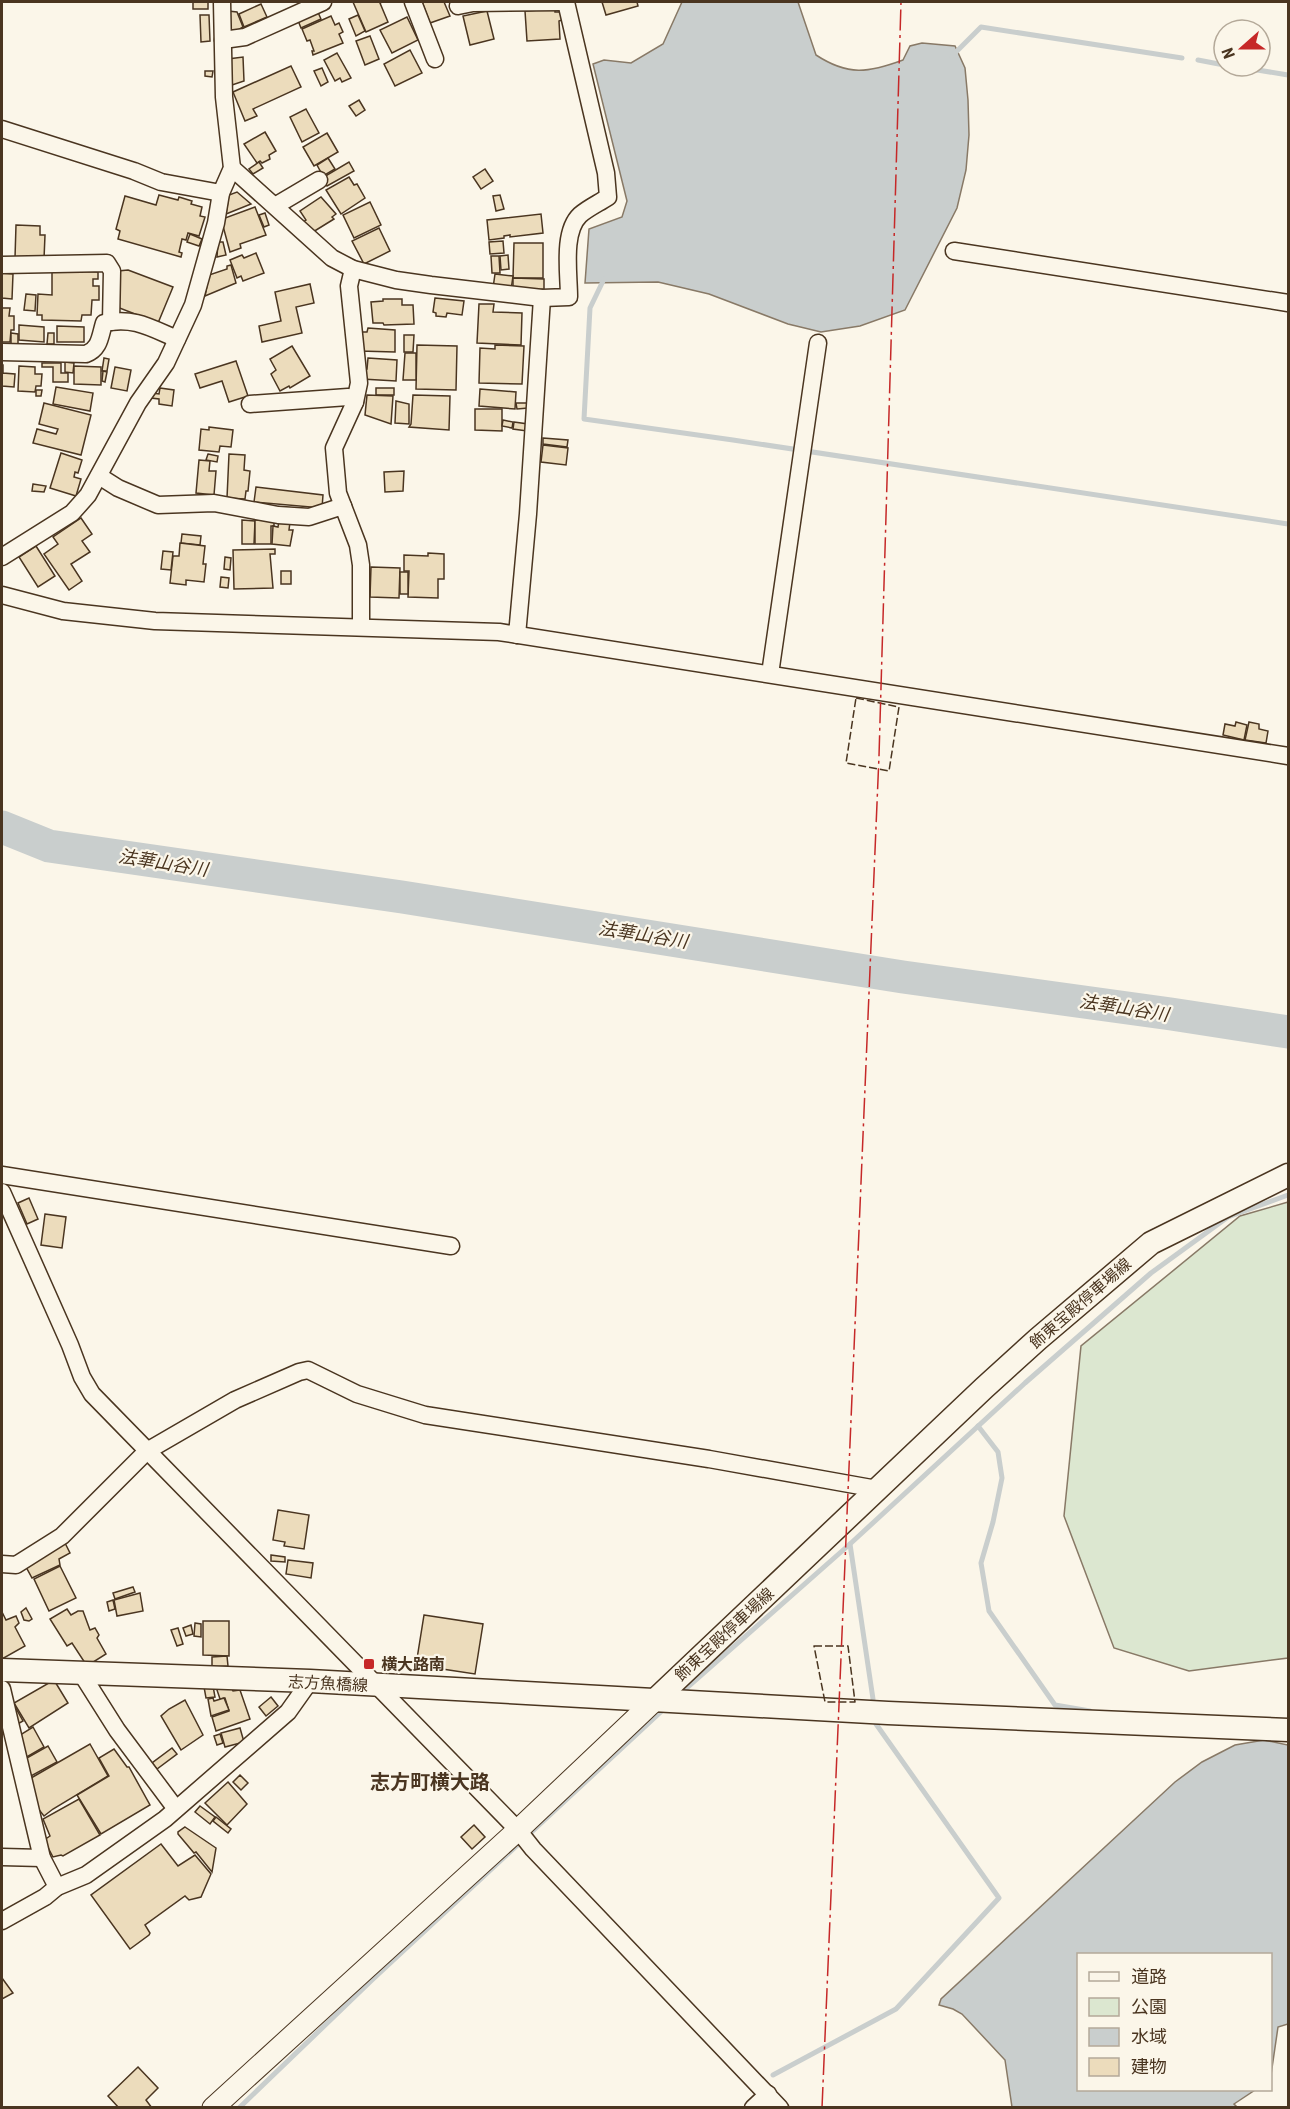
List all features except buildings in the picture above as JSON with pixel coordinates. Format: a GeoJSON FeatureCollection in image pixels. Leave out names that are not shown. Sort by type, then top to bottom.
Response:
{"type":"FeatureCollection","features":[{"type":"Feature","properties":{"kind":"main road","name":"飾東宝殿停車場線"},"geometry":{"type":"LineString","coordinates":[[668,1701],[878,1489],[1038,1339],[1151,1243],[1288,1175]]}},
{"type":"Feature","properties":{"kind":"main road","name":"志方魚橋線"},"geometry":{"type":"LineString","coordinates":[[2,1670],[310,1681],[668,1701]]}},
{"type":"Feature","properties":{"kind":"main road","name":"飾東宝殿停車場線"},"geometry":{"type":"LineString","coordinates":[[668,1701],[1288,1730]]}},
{"type":"Feature","properties":{"kind":"street"},"geometry":{"type":"LineString","coordinates":[[2,556],[72,513],[88,495],[138,403],[166,363],[193,304],[216,223],[221,193],[231,168],[224,97],[222,2]]}},
{"type":"Feature","properties":{"kind":"street"},"geometry":{"type":"LineString","coordinates":[[223,40],[245,37],[323,2]]}},
{"type":"Feature","properties":{"kind":"street"},"geometry":{"type":"LineString","coordinates":[[413,2],[435,59]]}},
{"type":"Feature","properties":{"kind":"street"},"geometry":{"type":"LineString","coordinates":[[231,168],[332,258],[353,269],[396,280],[543,298],[569,297],[569,237],[573,224],[581,214],[608,197],[606,173],[564,2],[473,3],[458,6]]}},
{"type":"Feature","properties":{"kind":"street"},"geometry":{"type":"LineString","coordinates":[[2,129],[134,171],[161,182],[221,193]]}},
{"type":"Feature","properties":{"kind":"street"},"geometry":{"type":"LineString","coordinates":[[275,206],[319,180]]}},
{"type":"Feature","properties":{"kind":"street"},"geometry":{"type":"LineString","coordinates":[[954,251],[1288,303]]}},
{"type":"Feature","properties":{"kind":"street"},"geometry":{"type":"LineString","coordinates":[[2,265],[107,263],[112,271],[111,322]]}},
{"type":"Feature","properties":{"kind":"street"},"geometry":{"type":"LineString","coordinates":[[353,269],[349,286],[359,383],[355,402],[334,448],[338,493],[358,545],[361,565],[361,627]]}},
{"type":"Feature","properties":{"kind":"street"},"geometry":{"type":"LineString","coordinates":[[517,635],[543,298]]}},
{"type":"Feature","properties":{"kind":"street"},"geometry":{"type":"LineString","coordinates":[[2,352],[86,354],[94,351],[104,323],[111,322],[134,321],[177,339]]}},
{"type":"Feature","properties":{"kind":"street"},"geometry":{"type":"LineString","coordinates":[[770,674],[818,343]]}},
{"type":"Feature","properties":{"kind":"street"},"geometry":{"type":"LineString","coordinates":[[250,404],[348,397],[355,402]]}},
{"type":"Feature","properties":{"kind":"street"},"geometry":{"type":"LineString","coordinates":[[99,476],[118,488],[158,505],[214,503],[278,515],[309,517],[343,506]]}},
{"type":"Feature","properties":{"kind":"street"},"geometry":{"type":"LineString","coordinates":[[2,595],[63,611],[154,621],[361,627],[387,630],[479,631],[517,635],[1288,756]]}},
{"type":"Feature","properties":{"kind":"street"},"geometry":{"type":"LineString","coordinates":[[2,1175],[451,1246]]}},
{"type":"Feature","properties":{"kind":"street"},"geometry":{"type":"LineString","coordinates":[[2,1192],[82,1377],[92,1394],[524,1837],[780,2108]]}},
{"type":"Feature","properties":{"kind":"street"},"geometry":{"type":"LineString","coordinates":[[2,1564],[16,1565],[62,1536],[147,1451],[235,1400],[308,1370],[357,1394],[425,1415],[697,1457],[878,1489]]}},
{"type":"Feature","properties":{"kind":"street"},"geometry":{"type":"LineString","coordinates":[[81,1673],[117,1730],[176,1809]]}},
{"type":"Feature","properties":{"kind":"street"},"geometry":{"type":"LineString","coordinates":[[2,1922],[45,1897],[57,1887],[86,1875],[176,1809],[288,1712],[310,1681]]}},
{"type":"Feature","properties":{"kind":"street"},"geometry":{"type":"LineString","coordinates":[[2,1689],[42,1858],[57,1887]]}},
{"type":"Feature","properties":{"kind":"street"},"geometry":{"type":"LineString","coordinates":[[213,2108],[524,1837],[668,1701]]}},
{"type":"Feature","properties":{"kind":"street"},"geometry":{"type":"LineString","coordinates":[[2,1857],[42,1858]]}},
{"type":"Feature","properties":{"kind":"street"},"geometry":{"type":"LineString","coordinates":[[753,2108],[768,2094]]}},
{"type":"Feature","properties":{"kind":"green space"},"geometry":{"type":"Polygon","coordinates":[[[1288,1202],[1288,1658],[1189,1671],[1114,1648],[1064,1516],[1081,1346],[1240,1216],[1288,1202]]]}},
{"type":"Feature","properties":{"kind":"water"},"geometry":{"type":"Polygon","coordinates":[[[682,2],[798,2],[816,55],[827,62],[848,69],[869,70],[903,60],[910,46],[922,43],[955,46],[965,68],[968,100],[969,135],[966,170],[957,208],[905,310],[860,326],[821,332],[788,324],[709,294],[658,282],[585,283],[589,229],[622,217],[627,201],[593,64],[604,60],[631,63],[663,44],[682,2]]]}},
{"type":"Feature","properties":{"kind":"water"},"geometry":{"type":"Polygon","coordinates":[[[1264,1740],[1288,1745],[1288,2024],[1278,2027],[1272,2068],[1272,1953],[1077,1953],[1077,2091],[1254,2091],[1234,2104],[1237,2107],[1012,2107],[1005,2060],[962,2014],[939,2005],[941,1999],[1175,1782],[1202,1762],[1235,1745],[1264,1740]]]}},
{"type":"Feature","properties":{"kind":"waterway"},"geometry":{"type":"LineString","coordinates":[[952,56],[981,27],[1182,58]]}},
{"type":"Feature","properties":{"kind":"waterway"},"geometry":{"type":"LineString","coordinates":[[1198,60],[1212,63]]}},
{"type":"Feature","properties":{"kind":"waterway"},"geometry":{"type":"LineString","coordinates":[[1272,72],[1288,75]]}},
{"type":"Feature","properties":{"kind":"waterway"},"geometry":{"type":"LineString","coordinates":[[604,279],[590,308],[584,419],[1288,524]]}},
{"type":"Feature","properties":{"kind":"waterway","name":"法華山谷川"},"geometry":{"type":"LineString","coordinates":[[2,827],[49,846],[402,897],[903,977],[1288,1032]]}},
{"type":"Feature","properties":{"kind":"waterway"},"geometry":{"type":"LineString","coordinates":[[680,1694],[850,1544],[1025,1383],[1151,1273],[1228,1217],[1288,1195]]}},
{"type":"Feature","properties":{"kind":"waterway"},"geometry":{"type":"LineString","coordinates":[[978,1426],[998,1452],[1002,1478],[993,1522],[981,1563],[989,1611],[1055,1705],[1090,1711]]}},
{"type":"Feature","properties":{"kind":"waterway"},"geometry":{"type":"LineString","coordinates":[[850,1544],[873,1699]]}},
{"type":"Feature","properties":{"kind":"waterway"},"geometry":{"type":"LineString","coordinates":[[239,2108],[372,1980],[665,1708]]}},
{"type":"Feature","properties":{"kind":"waterway"},"geometry":{"type":"LineString","coordinates":[[773,2075],[896,2009],[999,1898],[876,1724]]}},
{"type":"Feature","properties":{"kind":"fence"},"geometry":{"type":"LineString","coordinates":[[856,698],[899,707],[889,771],[846,763],[856,698]]}},
{"type":"Feature","properties":{"kind":"fence"},"geometry":{"type":"LineString","coordinates":[[814,1646],[848,1646],[855,1702],[825,1702],[814,1646]]}},
{"type":"Feature","properties":{"kind":"power"},"geometry":{"type":"LineString","coordinates":[[822,2108],[879,756],[901,2]]}},
{"type":"Feature","properties":{"kind":"place","name":"横大路南"},"geometry":{"type":"Point","coordinates":[369,1664]}},
{"type":"Feature","properties":{"kind":"district","name":"志方町横大路"},"geometry":{"type":"Point","coordinates":[430,1782]}}]}
